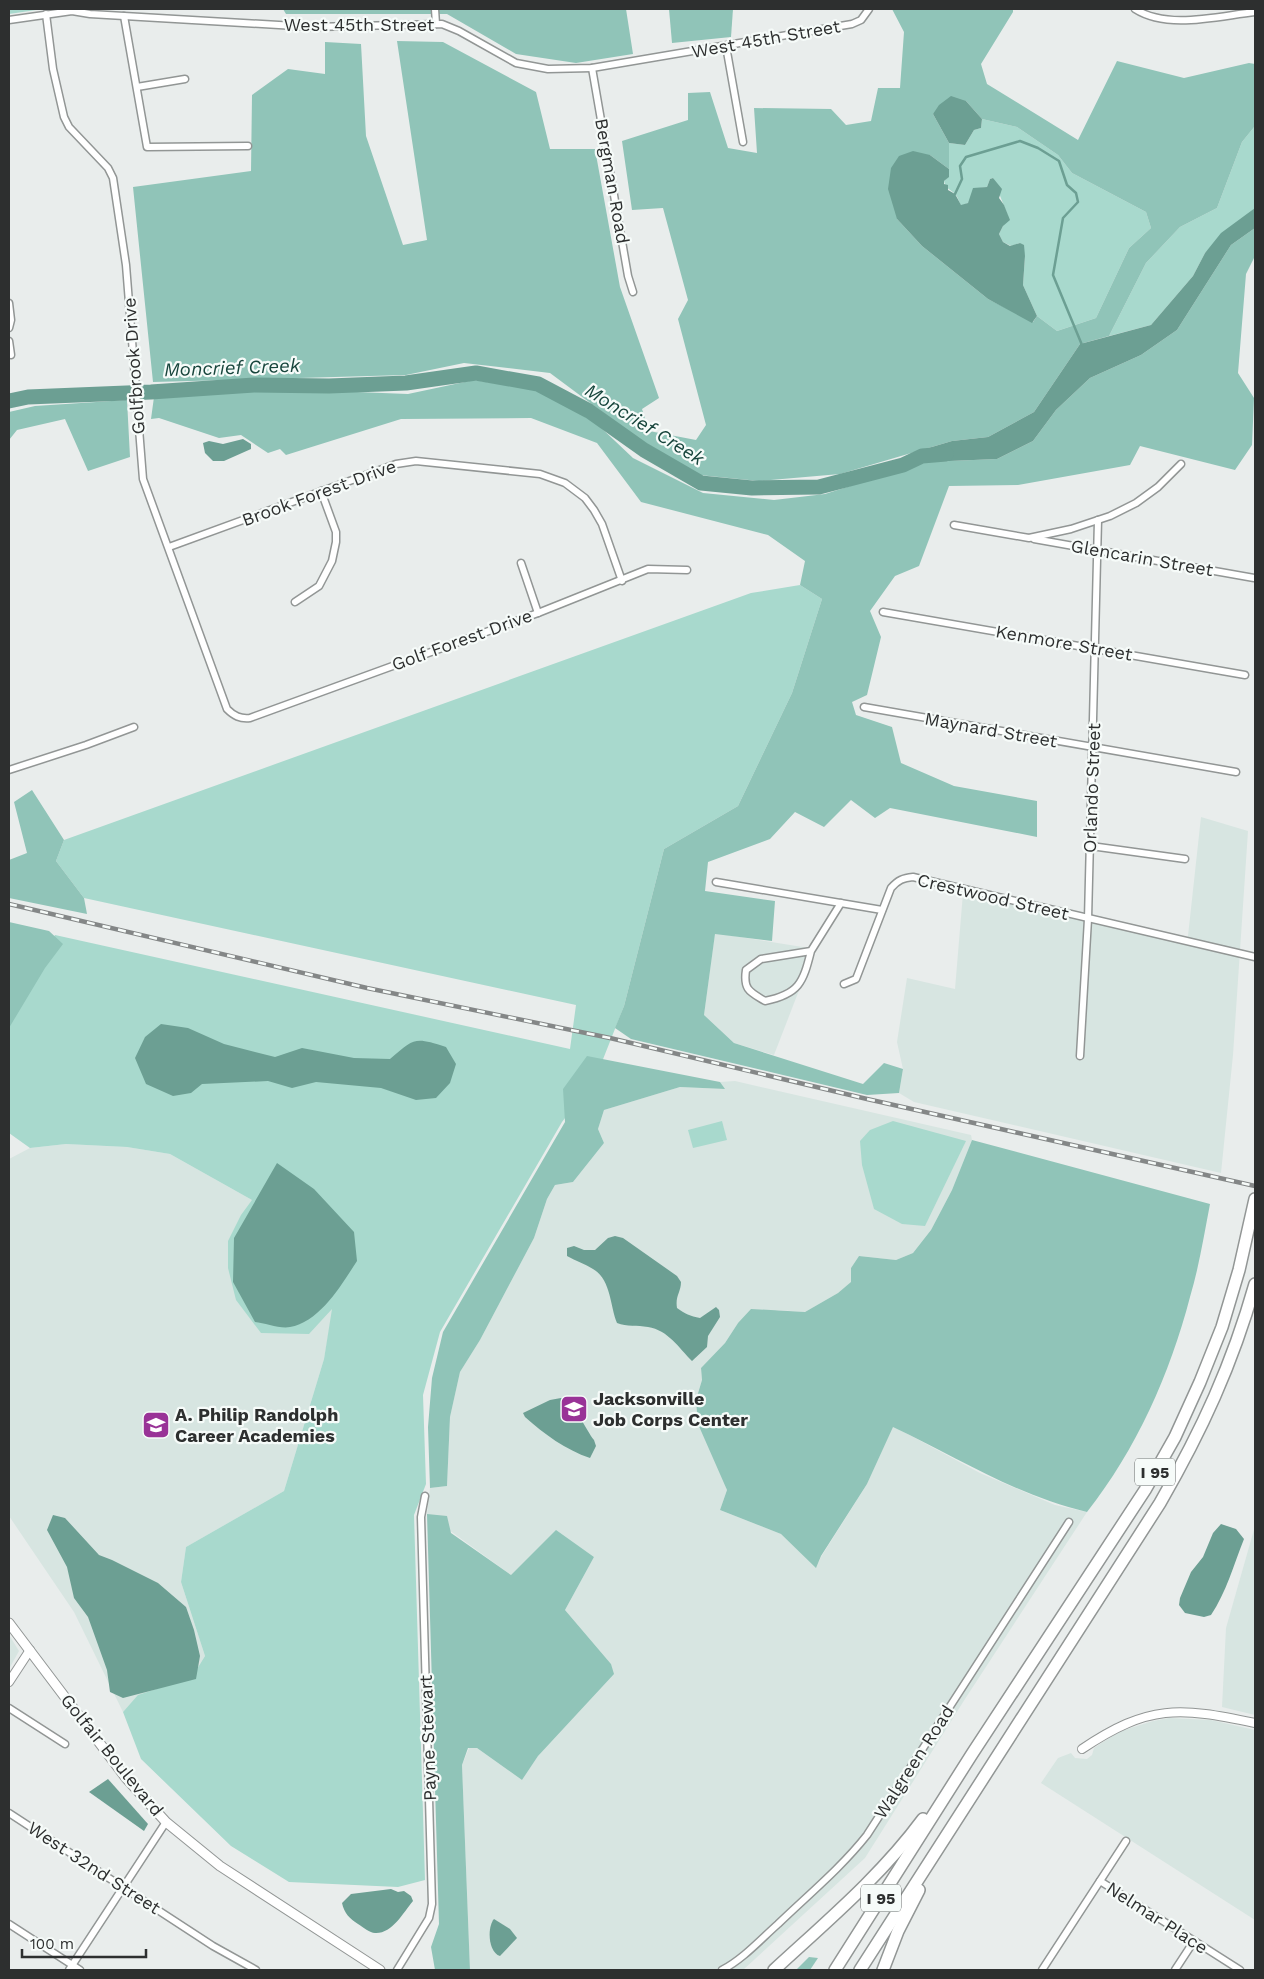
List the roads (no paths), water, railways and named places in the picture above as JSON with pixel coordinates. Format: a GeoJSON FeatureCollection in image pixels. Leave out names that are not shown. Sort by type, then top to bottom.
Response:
{"type":"FeatureCollection","features":[{"type":"Feature","properties":{"kind":"highway","name":"I 95"},"geometry":{"type":"LineString","coordinates":[[836,1970],[972,1754],[1145,1490],[1175,1437],[1222,1327],[1239,1270],[1255,1199]]}},
{"type":"Feature","properties":{"kind":"highway","name":"I 95"},"geometry":{"type":"LineString","coordinates":[[860,1970],[1176,1476],[1203,1424],[1223,1379],[1238,1341],[1255,1284]]}},
{"type":"Feature","properties":{"kind":"highway"},"geometry":{"type":"LineString","coordinates":[[774,1970],[904,1845],[972,1754]]}},
{"type":"Feature","properties":{"kind":"highway"},"geometry":{"type":"LineString","coordinates":[[883,1970],[898,1931],[943,1843]]}},
{"type":"Feature","properties":{"kind":"main road","name":"Golfair Boulevard"},"geometry":{"type":"LineString","coordinates":[[9,1623],[126,1778],[166,1822],[220,1866],[380,1970]]}},
{"type":"Feature","properties":{"kind":"street"},"geometry":{"type":"LineString","coordinates":[[143,9],[144,17]]}},
{"type":"Feature","properties":{"kind":"street"},"geometry":{"type":"LineString","coordinates":[[435,9],[436,24]]}},
{"type":"Feature","properties":{"kind":"street","name":"West 45th Street"},"geometry":{"type":"LineString","coordinates":[[9,20],[72,10],[124,16],[312,27],[436,24],[450,26],[516,63],[548,69],[592,68],[852,24],[861,20],[869,9]]}},
{"type":"Feature","properties":{"kind":"street"},"geometry":{"type":"LineString","coordinates":[[1135,9],[1157,19],[1172,21],[1255,12]]}},
{"type":"Feature","properties":{"kind":"street"},"geometry":{"type":"LineString","coordinates":[[1219,16],[1224,9]]}},
{"type":"Feature","properties":{"kind":"street","name":"Golfbrook Drive"},"geometry":{"type":"LineString","coordinates":[[46,14],[54,69],[64,117],[69,126],[104,164],[113,178],[126,265],[143,479],[227,709],[238,717]]}},
{"type":"Feature","properties":{"kind":"street"},"geometry":{"type":"LineString","coordinates":[[124,16],[147,147],[248,146]]}},
{"type":"Feature","properties":{"kind":"street"},"geometry":{"type":"LineString","coordinates":[[726,46],[743,142]]}},
{"type":"Feature","properties":{"kind":"street","name":"Bergman Road"},"geometry":{"type":"LineString","coordinates":[[592,68],[628,276],[633,292]]}},
{"type":"Feature","properties":{"kind":"street"},"geometry":{"type":"LineString","coordinates":[[137,87],[185,79]]}},
{"type":"Feature","properties":{"kind":"street"},"geometry":{"type":"LineString","coordinates":[[9,303],[12,320],[9,328]]}},
{"type":"Feature","properties":{"kind":"street"},"geometry":{"type":"LineString","coordinates":[[9,341],[11,355]]}},
{"type":"Feature","properties":{"kind":"street","name":"Brook Forest Drive"},"geometry":{"type":"LineString","coordinates":[[169,547],[396,464],[410,462],[540,474],[574,489],[585,498],[602,524],[622,580]]}},
{"type":"Feature","properties":{"kind":"street"},"geometry":{"type":"LineString","coordinates":[[1030,538],[1098,520],[1123,510],[1147,496],[1182,464]]}},
{"type":"Feature","properties":{"kind":"street"},"geometry":{"type":"LineString","coordinates":[[294,602],[319,586],[332,561],[336,532],[321,491]]}},
{"type":"Feature","properties":{"kind":"street","name":"Orlando Street"},"geometry":{"type":"LineString","coordinates":[[1080,1056],[1088,919],[1094,748],[1098,520]]}},
{"type":"Feature","properties":{"kind":"street","name":"Glencarin Street"},"geometry":{"type":"LineString","coordinates":[[954,526],[1254,578]]}},
{"type":"Feature","properties":{"kind":"street"},"geometry":{"type":"LineString","coordinates":[[521,563],[538,613]]}},
{"type":"Feature","properties":{"kind":"street","name":"Golf Forest Drive"},"geometry":{"type":"LineString","coordinates":[[238,717],[250,718],[538,613],[648,569],[687,570]]}},
{"type":"Feature","properties":{"kind":"street","name":"Kenmore Street"},"geometry":{"type":"LineString","coordinates":[[883,612],[1244,675]]}},
{"type":"Feature","properties":{"kind":"street","name":"Maynard Street"},"geometry":{"type":"LineString","coordinates":[[864,707],[1236,772]]}},
{"type":"Feature","properties":{"kind":"street"},"geometry":{"type":"LineString","coordinates":[[9,770],[134,727]]}},
{"type":"Feature","properties":{"kind":"street"},"geometry":{"type":"LineString","coordinates":[[1090,846],[1186,858]]}},
{"type":"Feature","properties":{"kind":"street","name":"Crestwood Street"},"geometry":{"type":"LineString","coordinates":[[844,984],[856,979],[891,888],[896,882],[904,878],[913,877],[1255,957]]}},
{"type":"Feature","properties":{"kind":"street"},"geometry":{"type":"LineString","coordinates":[[716,882],[882,910]]}},
{"type":"Feature","properties":{"kind":"street"},"geometry":{"type":"LineString","coordinates":[[811,951],[761,959],[746,970],[744,980],[747,988],[765,1001],[784,997],[801,983],[811,951],[841,903]]}},
{"type":"Feature","properties":{"kind":"street","name":"Payne Stewart"},"geometry":{"type":"LineString","coordinates":[[397,1970],[429,1918],[432,1904],[421,1517],[425,1496]]}},
{"type":"Feature","properties":{"kind":"street","name":"Walgreen Road"},"geometry":{"type":"LineString","coordinates":[[722,1970],[741,1958],[814,1890],[863,1840],[1069,1522]]}},
{"type":"Feature","properties":{"kind":"street"},"geometry":{"type":"LineString","coordinates":[[9,1682],[30,1650]]}},
{"type":"Feature","properties":{"kind":"street"},"geometry":{"type":"LineString","coordinates":[[9,1708],[65,1744]]}},
{"type":"Feature","properties":{"kind":"street"},"geometry":{"type":"LineString","coordinates":[[1082,1749],[1127,1723],[1157,1713],[1191,1712],[1255,1723]]}},
{"type":"Feature","properties":{"kind":"street","name":"West 32nd Street"},"geometry":{"type":"LineString","coordinates":[[9,1812],[213,1946],[256,1970]]}},
{"type":"Feature","properties":{"kind":"street"},"geometry":{"type":"LineString","coordinates":[[71,1968],[166,1822]]}},
{"type":"Feature","properties":{"kind":"street"},"geometry":{"type":"LineString","coordinates":[[1042,1970],[1126,1841]]}},
{"type":"Feature","properties":{"kind":"street","name":"Nelmar Place"},"geometry":{"type":"LineString","coordinates":[[1100,1881],[1240,1970]]}},
{"type":"Feature","properties":{"kind":"street"},"geometry":{"type":"LineString","coordinates":[[9,1924],[71,1968],[80,1970]]}},
{"type":"Feature","properties":{"kind":"street"},"geometry":{"type":"LineString","coordinates":[[1175,1970],[1194,1941]]}},
{"type":"Feature","properties":{"kind":"waterway"},"geometry":{"type":"LineString","coordinates":[[955,194],[962,179],[960,166],[966,157],[1020,141],[1038,148],[1059,161],[1067,185],[1076,193],[1078,202],[1063,218],[1053,275],[1082,345]]}},
{"type":"Feature","properties":{"kind":"waterway","name":"Moncrief Creek"},"geometry":{"type":"LineString","coordinates":[[9,401],[28,397],[151,392],[254,385],[329,386],[406,383],[476,373],[538,384],[589,411],[644,450],[701,483],[752,488],[819,487],[903,465],[922,456],[946,454]]}},
{"type":"Feature","properties":{"kind":"railway"},"geometry":{"type":"LineString","coordinates":[[9,904],[367,988],[610,1038],[867,1099],[1255,1186]]}},
{"type":"Feature","properties":{"kind":"place","name":"Jacksonville Job Corps Center"},"geometry":{"type":"Point","coordinates":[574,1409]}},
{"type":"Feature","properties":{"kind":"place","name":"A. Philip Randolph Career Academies"},"geometry":{"type":"Point","coordinates":[156,1425]}}]}
